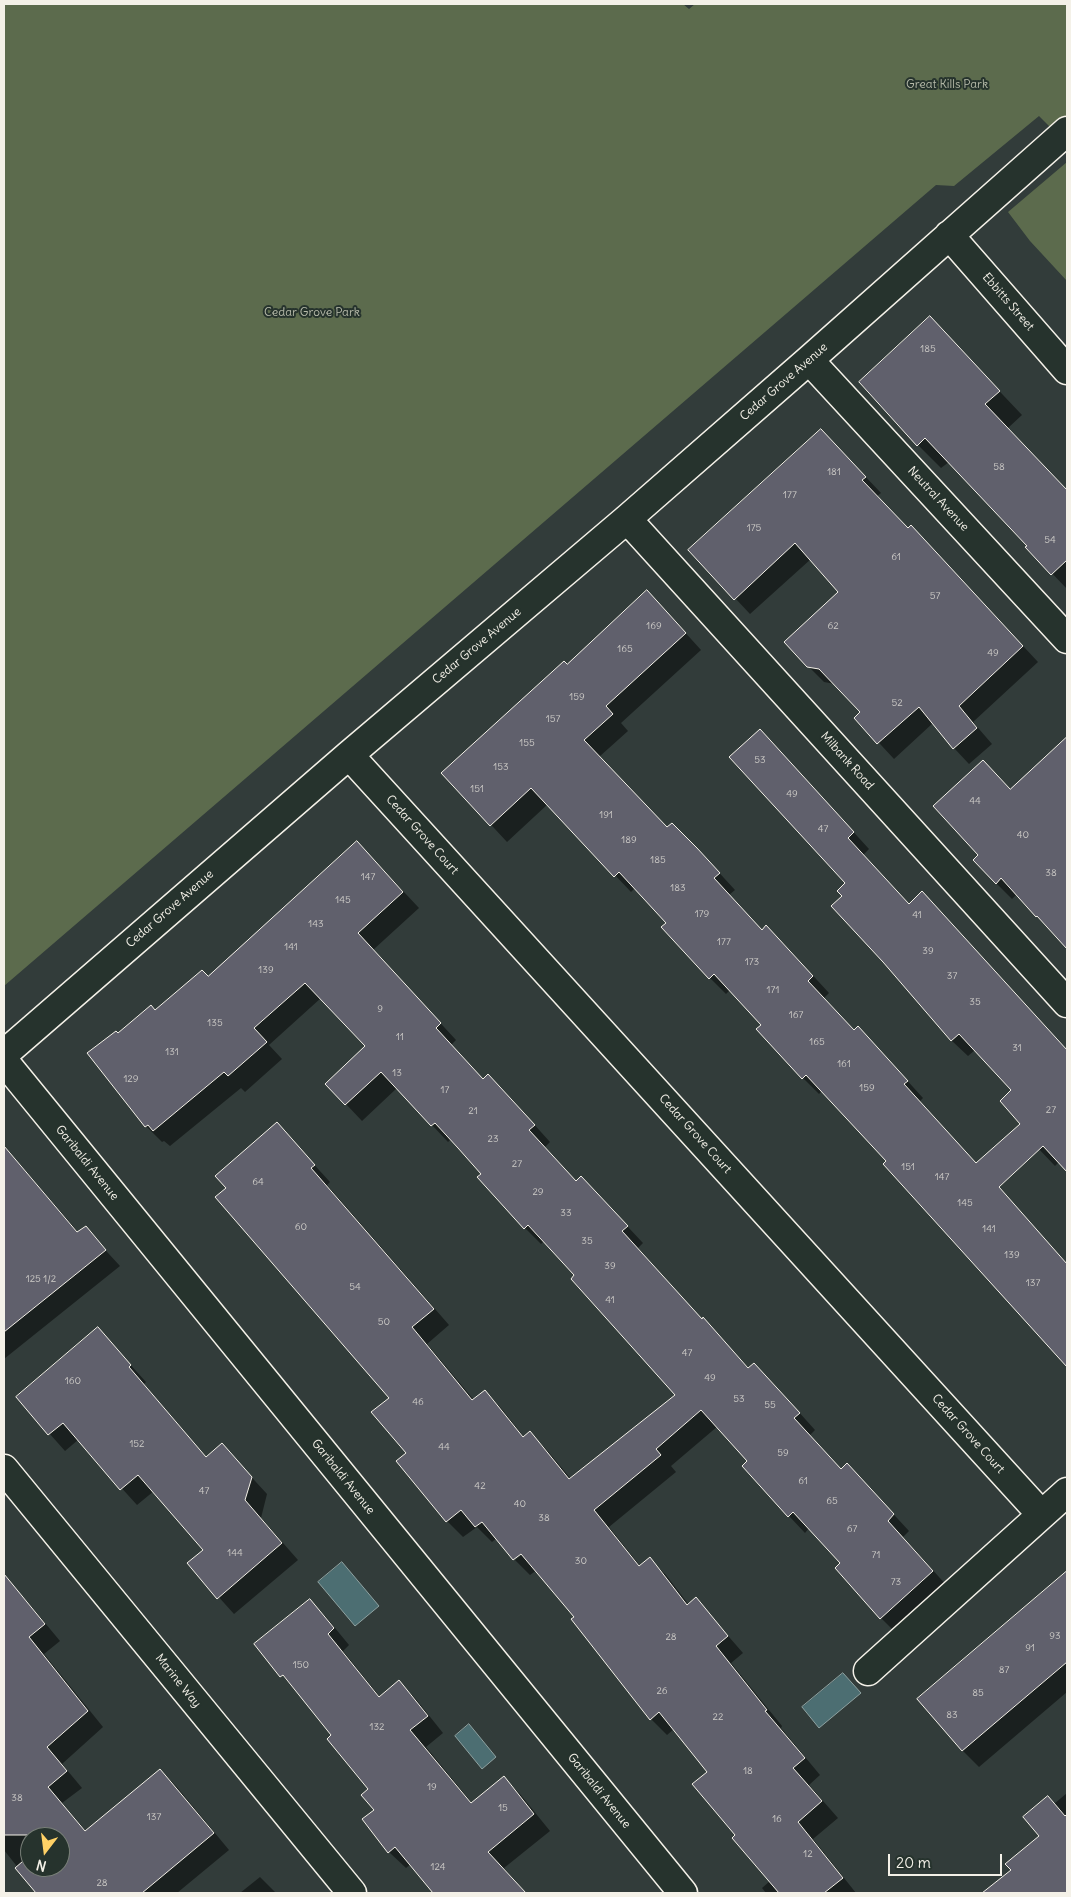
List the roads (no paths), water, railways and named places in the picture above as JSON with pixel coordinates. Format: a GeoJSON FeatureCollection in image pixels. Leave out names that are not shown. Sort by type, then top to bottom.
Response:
{"type":"FeatureCollection","features":[{"type":"Feature","properties":{"kind":"street","name":"Cedar Grove Avenue"},"geometry":{"type":"LineString","coordinates":[[4,1054],[349,755],[627,520],[1060,137]]}},
{"type":"Feature","properties":{"kind":"street","name":"Ebbitts Street"},"geometry":{"type":"LineString","coordinates":[[949,235],[1067,370]]}},
{"type":"Feature","properties":{"kind":"street","name":"Neutral Avenue"},"geometry":{"type":"LineString","coordinates":[[809,360],[1067,639]]}},
{"type":"Feature","properties":{"kind":"street","name":"Milbank Road"},"geometry":{"type":"LineString","coordinates":[[627,520],[1067,1003]]}},
{"type":"Feature","properties":{"kind":"street","name":"Cedar Grove Court"},"geometry":{"type":"LineString","coordinates":[[349,755],[1041,1514]]}},
{"type":"Feature","properties":{"kind":"street","name":"Garibaldi Avenue"},"geometry":{"type":"LineString","coordinates":[[4,1061],[683,1893]]}},
{"type":"Feature","properties":{"kind":"street","name":"Marine Way"},"geometry":{"type":"LineString","coordinates":[[4,1469],[352,1893]]}},
{"type":"Feature","properties":{"kind":"street"},"geometry":{"type":"LineString","coordinates":[[868,1671],[1067,1492]]}},
{"type":"Feature","properties":{"kind":"water"},"geometry":{"type":"Polygon","coordinates":[[[342,1562],[379,1606],[355,1626],[318,1582],[342,1562]]]}},
{"type":"Feature","properties":{"kind":"water"},"geometry":{"type":"Polygon","coordinates":[[[843,1673],[861,1693],[819,1728],[802,1707],[843,1673]]]}},
{"type":"Feature","properties":{"kind":"water"},"geometry":{"type":"Polygon","coordinates":[[[469,1724],[496,1757],[482,1769],[455,1736],[469,1724]]]}},
{"type":"Feature","properties":{"kind":"park label","name":"Great Kills Park"},"geometry":{"type":"Point","coordinates":[947,85]}},
{"type":"Feature","properties":{"kind":"park label","name":"Cedar Grove Park"},"geometry":{"type":"Point","coordinates":[312,313]}}]}
